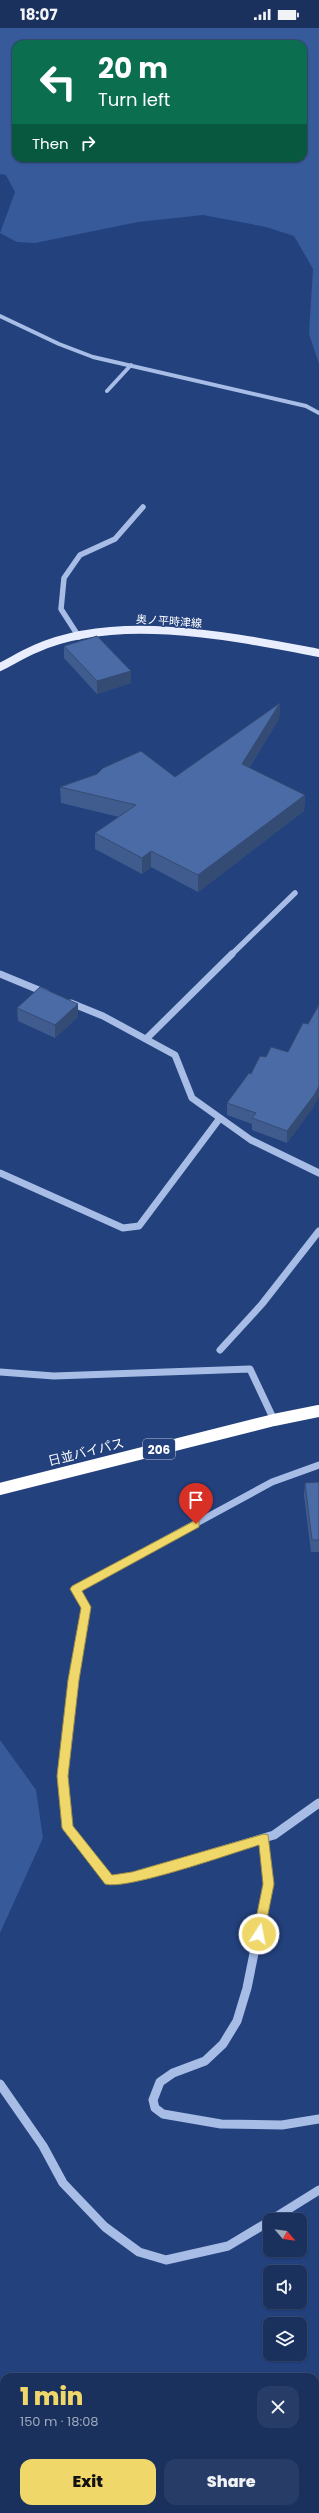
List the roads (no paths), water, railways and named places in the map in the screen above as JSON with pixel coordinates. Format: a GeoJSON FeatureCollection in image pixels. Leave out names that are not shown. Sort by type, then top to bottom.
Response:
{"type":"FeatureCollection","features":[{"type":"Feature","properties":{"kind":"highway","name":"日並バイパス"},"geometry":{"type":"LineString","coordinates":[[0,1489],[274,1420],[319,1411]]}},
{"type":"Feature","properties":{"kind":"main road","name":"奥ノ平時津線"},"geometry":{"type":"LineString","coordinates":[[0,667],[30,650],[79,637],[126,630],[160,630],[219,636],[319,653]]}},
{"type":"Feature","properties":{"kind":"street"},"geometry":{"type":"LineString","coordinates":[[0,316],[59,344],[93,357],[306,406],[319,413]]}},
{"type":"Feature","properties":{"kind":"street"},"geometry":{"type":"LineString","coordinates":[[107,391],[131,365]]}},
{"type":"Feature","properties":{"kind":"street"},"geometry":{"type":"LineString","coordinates":[[79,637],[61,609],[64,578],[80,555],[115,539],[143,507]]}},
{"type":"Feature","properties":{"kind":"street"},"geometry":{"type":"LineString","coordinates":[[146,1039],[295,893]]}},
{"type":"Feature","properties":{"kind":"street"},"geometry":{"type":"LineString","coordinates":[[0,974],[52,995]]}},
{"type":"Feature","properties":{"kind":"street"},"geometry":{"type":"LineString","coordinates":[[66,1001],[103,1016],[175,1055],[192,1098],[251,1140],[319,1173]]}},
{"type":"Feature","properties":{"kind":"street"},"geometry":{"type":"LineString","coordinates":[[0,1173],[123,1228],[133,1229],[139,1226],[220,1118]]}},
{"type":"Feature","properties":{"kind":"street"},"geometry":{"type":"LineString","coordinates":[[220,1350],[262,1304],[319,1231]]}},
{"type":"Feature","properties":{"kind":"street"},"geometry":{"type":"LineString","coordinates":[[0,1372],[54,1376],[250,1370],[274,1420]]}},
{"type":"Feature","properties":{"kind":"street"},"geometry":{"type":"LineString","coordinates":[[319,1464],[272,1482],[75,1589],[86,1607],[74,1680],[63,1776],[68,1828],[109,1880],[132,1877],[264,1839],[274,1835],[319,1803]]}},
{"type":"Feature","properties":{"kind":"street"},"geometry":{"type":"LineString","coordinates":[[264,1839],[268,1884],[247,1988],[236,2021],[223,2044],[205,2061],[173,2073],[160,2082],[153,2100],[155,2108],[163,2114],[174,2117],[250,2126],[297,2125],[319,2119]]}},
{"type":"Feature","properties":{"kind":"street"},"geometry":{"type":"LineString","coordinates":[[0,2084],[43,2146],[63,2183],[105,2227],[138,2252],[166,2260],[228,2246],[263,2224]]}},
{"type":"Feature","properties":{"kind":"street"},"geometry":{"type":"LineString","coordinates":[[281,2213],[319,2190]]}}]}
